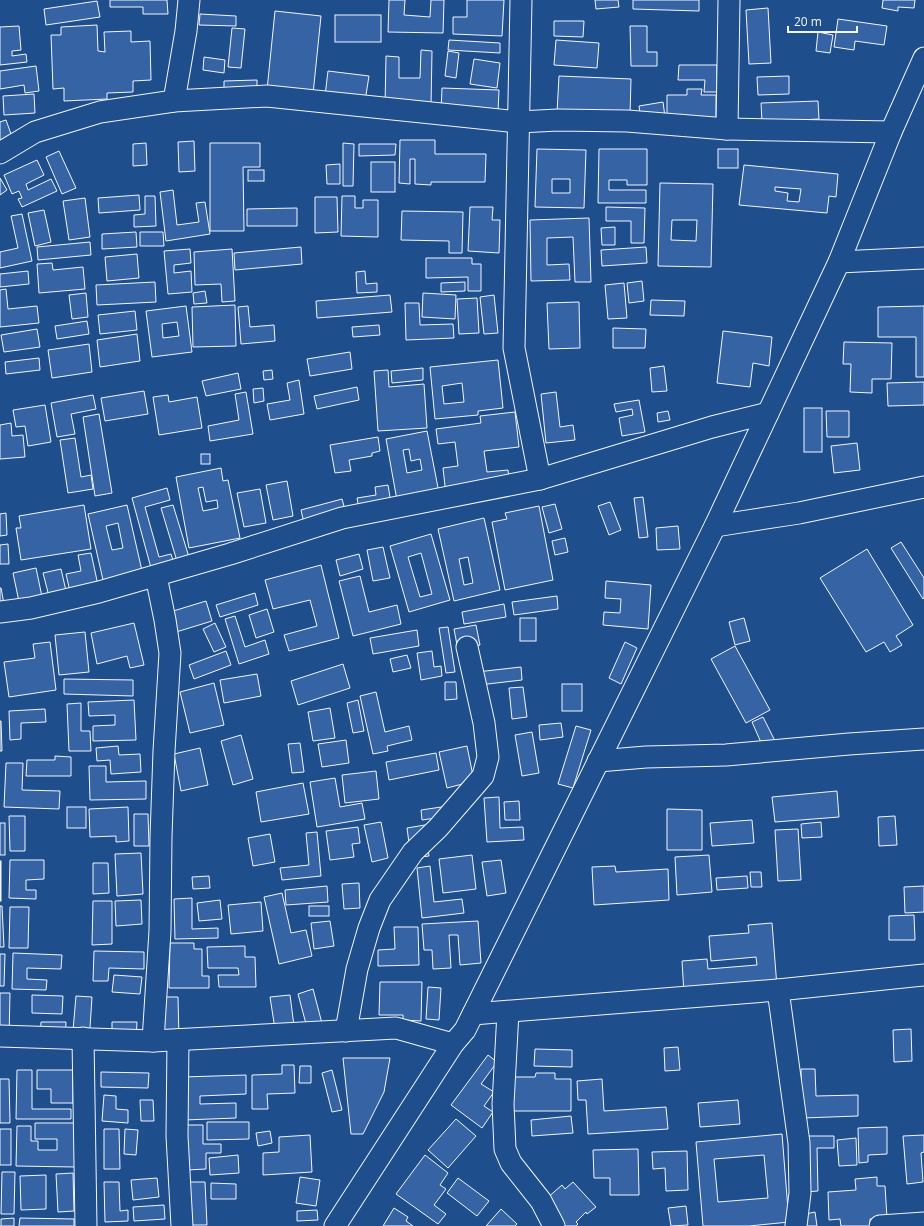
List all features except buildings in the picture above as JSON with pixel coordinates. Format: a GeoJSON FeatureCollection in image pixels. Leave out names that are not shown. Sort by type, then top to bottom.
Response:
{"type":"FeatureCollection","features":[{"type":"Feature","properties":{"kind":"street"},"geometry":{"type":"LineString","coordinates":[[174,101],[186,31],[189,0]]}},
{"type":"Feature","properties":{"kind":"street"},"geometry":{"type":"LineString","coordinates":[[521,0],[514,348],[540,479]]}},
{"type":"Feature","properties":{"kind":"street"},"geometry":{"type":"LineString","coordinates":[[727,129],[729,0]]}},
{"type":"Feature","properties":{"kind":"street"},"geometry":{"type":"LineString","coordinates":[[335,1226],[453,1044],[465,1030],[715,526],[839,262],[891,132],[924,58]]}},
{"type":"Feature","properties":{"kind":"street"},"geometry":{"type":"LineString","coordinates":[[0,152],[35,132],[100,112],[174,101],[267,96],[519,122],[558,120],[627,121],[727,129],[891,132]]}},
{"type":"Feature","properties":{"kind":"street"},"geometry":{"type":"LineString","coordinates":[[839,262],[924,258]]}},
{"type":"Feature","properties":{"kind":"street"},"geometry":{"type":"LineString","coordinates":[[0,612],[31,608],[92,594],[230,554],[342,518],[540,479],[712,426],[768,413]]}},
{"type":"Feature","properties":{"kind":"street"},"geometry":{"type":"LineString","coordinates":[[715,526],[799,513],[924,487]]}},
{"type":"Feature","properties":{"kind":"street"},"geometry":{"type":"LineString","coordinates":[[153,1041],[160,930],[164,751],[170,653],[156,576]]}},
{"type":"Feature","properties":{"kind":"street"},"geometry":{"type":"LineString","coordinates":[[346,1031],[357,969],[369,928],[380,900],[413,852],[438,828],[483,776],[488,757],[484,723],[467,647]]}},
{"type":"Feature","properties":{"kind":"street"},"geometry":{"type":"LineString","coordinates":[[598,761],[646,757],[726,755],[924,739]]}},
{"type":"Feature","properties":{"kind":"street"},"geometry":{"type":"LineString","coordinates":[[473,1014],[778,990],[924,975]]}},
{"type":"Feature","properties":{"kind":"street"},"geometry":{"type":"LineString","coordinates":[[778,990],[799,1143],[800,1193],[796,1226]]}},
{"type":"Feature","properties":{"kind":"street"},"geometry":{"type":"LineString","coordinates":[[508,1012],[504,1104],[505,1149],[511,1163],[541,1201],[554,1226]]}},
{"type":"Feature","properties":{"kind":"street"},"geometry":{"type":"LineString","coordinates":[[0,1036],[153,1041],[396,1028],[453,1044]]}},
{"type":"Feature","properties":{"kind":"street"},"geometry":{"type":"LineString","coordinates":[[83,1038],[86,1134],[86,1226]]}},
{"type":"Feature","properties":{"kind":"street"},"geometry":{"type":"LineString","coordinates":[[178,1040],[177,1136],[182,1226]]}},
{"type":"Feature","properties":{"kind":"street"},"geometry":{"type":"LineString","coordinates":[[880,1226],[924,1223]]}}]}
